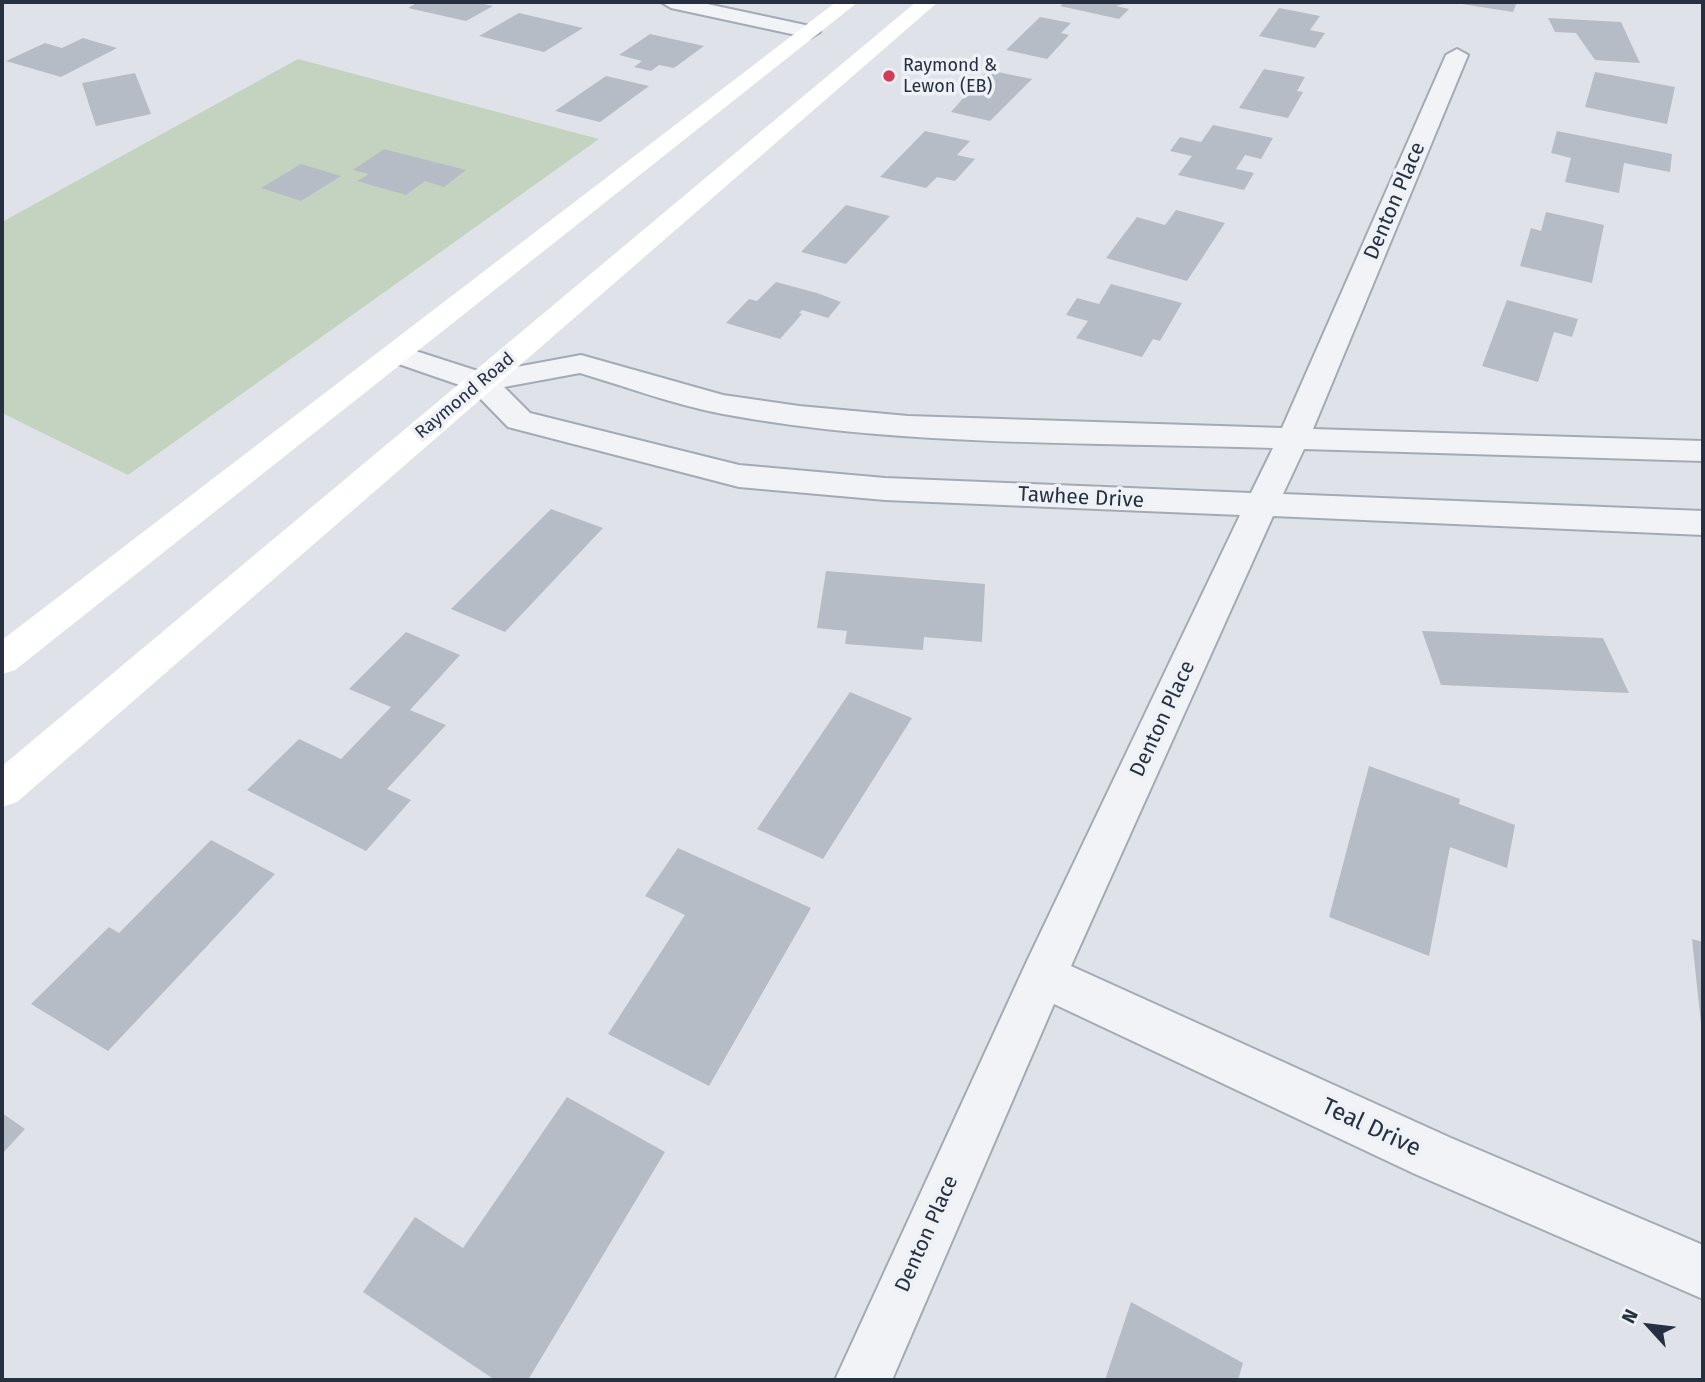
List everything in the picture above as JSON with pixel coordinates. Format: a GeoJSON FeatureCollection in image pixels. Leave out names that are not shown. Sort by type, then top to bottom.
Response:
{"type":"FeatureCollection","features":[{"type":"Feature","properties":{"kind":"main road"},"geometry":{"type":"LineString","coordinates":[[2,660],[848,2]]}},
{"type":"Feature","properties":{"kind":"main road","name":"Raymond Road"},"geometry":{"type":"LineString","coordinates":[[2,790],[928,2]]}},
{"type":"Feature","properties":{"kind":"street"},"geometry":{"type":"LineString","coordinates":[[671,2],[810,32]]}},
{"type":"Feature","properties":{"kind":"street","name":"Denton Place"},"geometry":{"type":"LineString","coordinates":[[863,1380],[1043,976],[1293,438],[1458,55]]}},
{"type":"Feature","properties":{"kind":"street","name":"Tawhee Drive"},"geometry":{"type":"LineString","coordinates":[[397,354],[482,382],[519,421],[739,476],[885,489],[1703,523]]}},
{"type":"Feature","properties":{"kind":"street","name":"Tawhee Drive"},"geometry":{"type":"LineString","coordinates":[[482,382],[581,364],[721,404],[799,416],[908,426],[1703,451]]}},
{"type":"Feature","properties":{"kind":"street","name":"Teal Drive"},"geometry":{"type":"LineString","coordinates":[[1043,976],[1433,1156],[1703,1272]]}},
{"type":"Feature","properties":{"kind":"green space"},"geometry":{"type":"Polygon","coordinates":[[[298,59],[599,139],[128,475],[2,413],[2,222],[298,59]]]}},
{"type":"Feature","properties":{"kind":"building"},"geometry":{"type":"Polygon","coordinates":[[[418,2],[475,2],[493,6],[466,21],[408,8],[418,2]]]}},
{"type":"Feature","properties":{"kind":"building"},"geometry":{"type":"Polygon","coordinates":[[[1065,2],[1131,2],[1116,6],[1129,9],[1119,19],[1060,6],[1065,2]]]}},
{"type":"Feature","properties":{"kind":"building"},"geometry":{"type":"Polygon","coordinates":[[[1449,2],[1517,2],[1513,12],[1449,2]]]}},
{"type":"Feature","properties":{"kind":"building"},"geometry":{"type":"Polygon","coordinates":[[[1279,8],[1320,16],[1310,30],[1325,33],[1315,48],[1259,36],[1279,8]]]}},
{"type":"Feature","properties":{"kind":"building"},"geometry":{"type":"Polygon","coordinates":[[[519,13],[583,28],[544,52],[479,36],[519,13]]]}},
{"type":"Feature","properties":{"kind":"building"},"geometry":{"type":"Polygon","coordinates":[[[1040,17],[1071,23],[1061,33],[1069,35],[1047,59],[1006,50],[1040,17]]]}},
{"type":"Feature","properties":{"kind":"building"},"geometry":{"type":"Polygon","coordinates":[[[1548,18],[1621,22],[1640,63],[1595,60],[1576,33],[1555,32],[1548,18]]]}},
{"type":"Feature","properties":{"kind":"building"},"geometry":{"type":"Polygon","coordinates":[[[650,34],[704,46],[674,68],[659,65],[651,71],[634,67],[642,61],[619,55],[650,34]]]}},
{"type":"Feature","properties":{"kind":"building"},"geometry":{"type":"Polygon","coordinates":[[[83,38],[117,48],[61,77],[6,61],[45,43],[62,48],[83,38]]]}},
{"type":"Feature","properties":{"kind":"building"},"geometry":{"type":"Polygon","coordinates":[[[1264,69],[1305,77],[1297,91],[1303,92],[1288,118],[1239,108],[1264,69]]]}},
{"type":"Feature","properties":{"kind":"building"},"geometry":{"type":"Polygon","coordinates":[[[988,70],[1032,79],[990,121],[951,112],[988,70]]]}},
{"type":"Feature","properties":{"kind":"building"},"geometry":{"type":"Polygon","coordinates":[[[1595,72],[1675,87],[1667,124],[1585,107],[1595,72]]]}},
{"type":"Feature","properties":{"kind":"building"},"geometry":{"type":"Polygon","coordinates":[[[135,73],[151,114],[96,126],[82,83],[135,73]]]}},
{"type":"Feature","properties":{"kind":"building"},"geometry":{"type":"Polygon","coordinates":[[[606,76],[649,86],[600,122],[555,111],[606,76]]]}},
{"type":"Feature","properties":{"kind":"building"},"geometry":{"type":"Polygon","coordinates":[[[1213,125],[1273,138],[1261,159],[1245,155],[1236,169],[1254,173],[1244,190],[1178,175],[1192,156],[1170,151],[1180,137],[1201,142],[1213,125]]]}},
{"type":"Feature","properties":{"kind":"building"},"geometry":{"type":"Polygon","coordinates":[[[925,131],[970,141],[957,155],[975,159],[955,181],[937,177],[926,188],[880,177],[925,131]]]}},
{"type":"Feature","properties":{"kind":"building"},"geometry":{"type":"Polygon","coordinates":[[[1557,131],[1672,154],[1670,172],[1624,163],[1619,193],[1565,182],[1571,158],[1551,153],[1557,131]]]}},
{"type":"Feature","properties":{"kind":"building"},"geometry":{"type":"Polygon","coordinates":[[[384,149],[466,170],[444,187],[425,181],[406,195],[357,181],[369,174],[353,170],[384,149]]]}},
{"type":"Feature","properties":{"kind":"building"},"geometry":{"type":"Polygon","coordinates":[[[301,164],[341,176],[301,201],[261,188],[301,164]]]}},
{"type":"Feature","properties":{"kind":"building"},"geometry":{"type":"Polygon","coordinates":[[[846,205],[890,216],[846,264],[801,252],[846,205]]]}},
{"type":"Feature","properties":{"kind":"building"},"geometry":{"type":"Polygon","coordinates":[[[1176,210],[1225,223],[1187,281],[1106,258],[1137,217],[1165,225],[1176,210]]]}},
{"type":"Feature","properties":{"kind":"building"},"geometry":{"type":"Polygon","coordinates":[[[1546,212],[1604,225],[1592,283],[1520,266],[1531,228],[1541,231],[1546,212]]]}},
{"type":"Feature","properties":{"kind":"building"},"geometry":{"type":"Polygon","coordinates":[[[776,282],[841,302],[828,318],[802,310],[799,313],[802,314],[780,339],[726,323],[749,299],[757,301],[776,282]]]}},
{"type":"Feature","properties":{"kind":"building"},"geometry":{"type":"Polygon","coordinates":[[[1111,284],[1182,303],[1160,341],[1153,339],[1142,357],[1076,338],[1088,321],[1066,315],[1077,298],[1099,304],[1111,284]]]}},
{"type":"Feature","properties":{"kind":"building"},"geometry":{"type":"Polygon","coordinates":[[[1507,300],[1578,319],[1572,337],[1554,332],[1538,382],[1482,366],[1507,300]]]}},
{"type":"Feature","properties":{"kind":"building"},"geometry":{"type":"Polygon","coordinates":[[[551,509],[603,528],[505,632],[451,609],[551,509]]]}},
{"type":"Feature","properties":{"kind":"building"},"geometry":{"type":"Polygon","coordinates":[[[826,571],[985,584],[982,642],[924,637],[923,650],[845,644],[847,631],[817,628],[826,571]]]}},
{"type":"Feature","properties":{"kind":"building"},"geometry":{"type":"Polygon","coordinates":[[[1422,631],[1603,638],[1629,693],[1441,685],[1422,631]]]}},
{"type":"Feature","properties":{"kind":"building"},"geometry":{"type":"Polygon","coordinates":[[[406,632],[460,655],[410,710],[446,725],[387,789],[411,800],[366,851],[247,790],[299,739],[341,759],[391,707],[349,689],[406,632]]]}},
{"type":"Feature","properties":{"kind":"building"},"geometry":{"type":"Polygon","coordinates":[[[850,692],[912,718],[823,859],[757,829],[850,692]]]}},
{"type":"Feature","properties":{"kind":"building"},"geometry":{"type":"Polygon","coordinates":[[[1369,766],[1460,799],[1459,804],[1515,825],[1507,868],[1450,847],[1429,956],[1329,917],[1369,766]]]}},
{"type":"Feature","properties":{"kind":"building"},"geometry":{"type":"Polygon","coordinates":[[[211,840],[275,874],[108,1051],[31,1004],[109,927],[119,933],[211,840]]]}},
{"type":"Feature","properties":{"kind":"building"},"geometry":{"type":"Polygon","coordinates":[[[678,848],[811,908],[709,1086],[608,1034],[685,915],[645,896],[678,848]]]}},
{"type":"Feature","properties":{"kind":"building"},"geometry":{"type":"Polygon","coordinates":[[[1692,939],[1703,942],[1703,1024],[1701,1024],[1692,939]]]}},
{"type":"Feature","properties":{"kind":"building"},"geometry":{"type":"Polygon","coordinates":[[[567,1097],[665,1152],[528,1380],[495,1380],[363,1292],[415,1217],[463,1248],[567,1097]]]}},
{"type":"Feature","properties":{"kind":"building"},"geometry":{"type":"Polygon","coordinates":[[[2,1113],[25,1129],[2,1154],[2,1113]]]}},
{"type":"Feature","properties":{"kind":"building"},"geometry":{"type":"Polygon","coordinates":[[[1131,1302],[1243,1363],[1238,1380],[1105,1380],[1131,1302]]]}},
{"type":"Feature","properties":{"kind":"place","name":"Raymond & Lewon (EB)"},"geometry":{"type":"Point","coordinates":[889,76]}}]}
